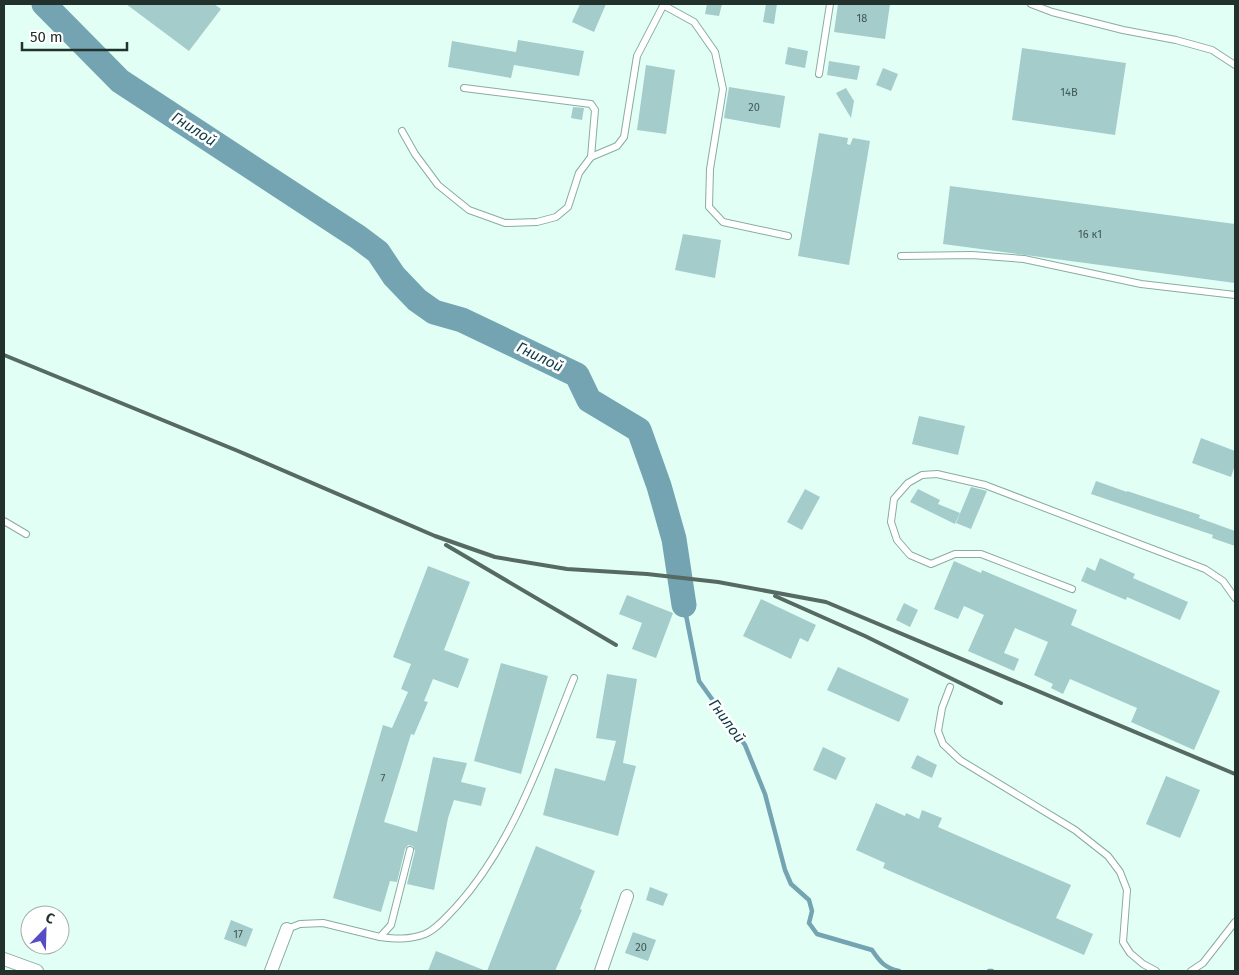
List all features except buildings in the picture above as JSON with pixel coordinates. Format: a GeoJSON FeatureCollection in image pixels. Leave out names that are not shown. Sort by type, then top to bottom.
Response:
{"type":"FeatureCollection","features":[{"type":"Feature","properties":{"kind":"street"},"geometry":{"type":"LineString","coordinates":[[601,971],[627,896]]}},
{"type":"Feature","properties":{"kind":"street"},"geometry":{"type":"LineString","coordinates":[[271,971],[287,929]]}},
{"type":"Feature","properties":{"kind":"street"},"geometry":{"type":"LineString","coordinates":[[4,959],[37,971]]}},
{"type":"Feature","properties":{"kind":"lane"},"geometry":{"type":"LineString","coordinates":[[402,131],[415,154],[438,185],[469,210],[505,223],[537,222],[556,217],[568,207],[579,173],[592,157],[616,146],[624,137],[637,56],[664,4],[694,22],[715,52],[723,89],[710,169],[710,207],[724,222],[788,236]]}},
{"type":"Feature","properties":{"kind":"lane"},"geometry":{"type":"LineString","coordinates":[[819,74],[830,4]]}},
{"type":"Feature","properties":{"kind":"lane"},"geometry":{"type":"LineString","coordinates":[[1031,4],[1052,12],[1114,28],[1176,40],[1212,50],[1235,65]]}},
{"type":"Feature","properties":{"kind":"lane"},"geometry":{"type":"LineString","coordinates":[[464,88],[591,104],[596,110],[592,157]]}},
{"type":"Feature","properties":{"kind":"lane"},"geometry":{"type":"LineString","coordinates":[[902,256],[972,255],[1024,259],[1141,284],[1235,295]]}},
{"type":"Feature","properties":{"kind":"lane"},"geometry":{"type":"LineString","coordinates":[[1072,589],[981,554],[955,554],[931,564],[910,555],[897,540],[891,522],[894,499],[908,483],[922,475],[937,474],[985,485],[1205,569],[1223,582],[1235,598]]}},
{"type":"Feature","properties":{"kind":"lane"},"geometry":{"type":"LineString","coordinates":[[4,521],[26,534]]}},
{"type":"Feature","properties":{"kind":"lane"},"geometry":{"type":"LineString","coordinates":[[287,929],[300,924],[323,923],[380,937],[403,940],[426,933],[444,920],[474,887],[524,800],[574,678]]}},
{"type":"Feature","properties":{"kind":"lane"},"geometry":{"type":"LineString","coordinates":[[950,688],[942,708],[938,731],[944,744],[960,760],[1075,830],[1108,856],[1120,872],[1127,890],[1123,942],[1130,953],[1143,964],[1156,971]]}},
{"type":"Feature","properties":{"kind":"lane"},"geometry":{"type":"LineString","coordinates":[[380,937],[391,925],[410,850]]}},
{"type":"Feature","properties":{"kind":"lane"},"geometry":{"type":"LineString","coordinates":[[1191,971],[1203,963],[1235,922]]}},
{"type":"Feature","properties":{"kind":"waterway","name":"Гнилой"},"geometry":{"type":"LineString","coordinates":[[44,4],[120,81],[378,252],[394,276],[417,300],[434,312],[462,320],[577,375],[589,400],[639,430],[659,486],[674,539],[684,605]]}},
{"type":"Feature","properties":{"kind":"waterway","name":"Гнилой"},"geometry":{"type":"LineString","coordinates":[[684,605],[699,681],[745,745],[765,794],[785,870],[791,884],[809,900],[812,911],[809,923],[817,934],[872,950],[883,964],[899,971]]}},
{"type":"Feature","properties":{"kind":"railway"},"geometry":{"type":"LineString","coordinates":[[4,355],[238,451],[435,536],[495,557],[567,569],[647,574],[718,582],[826,602],[1235,774]]}},
{"type":"Feature","properties":{"kind":"railway"},"geometry":{"type":"LineString","coordinates":[[446,545],[616,645]]}},
{"type":"Feature","properties":{"kind":"railway"},"geometry":{"type":"LineString","coordinates":[[775,596],[865,636],[1001,703]]}}]}
